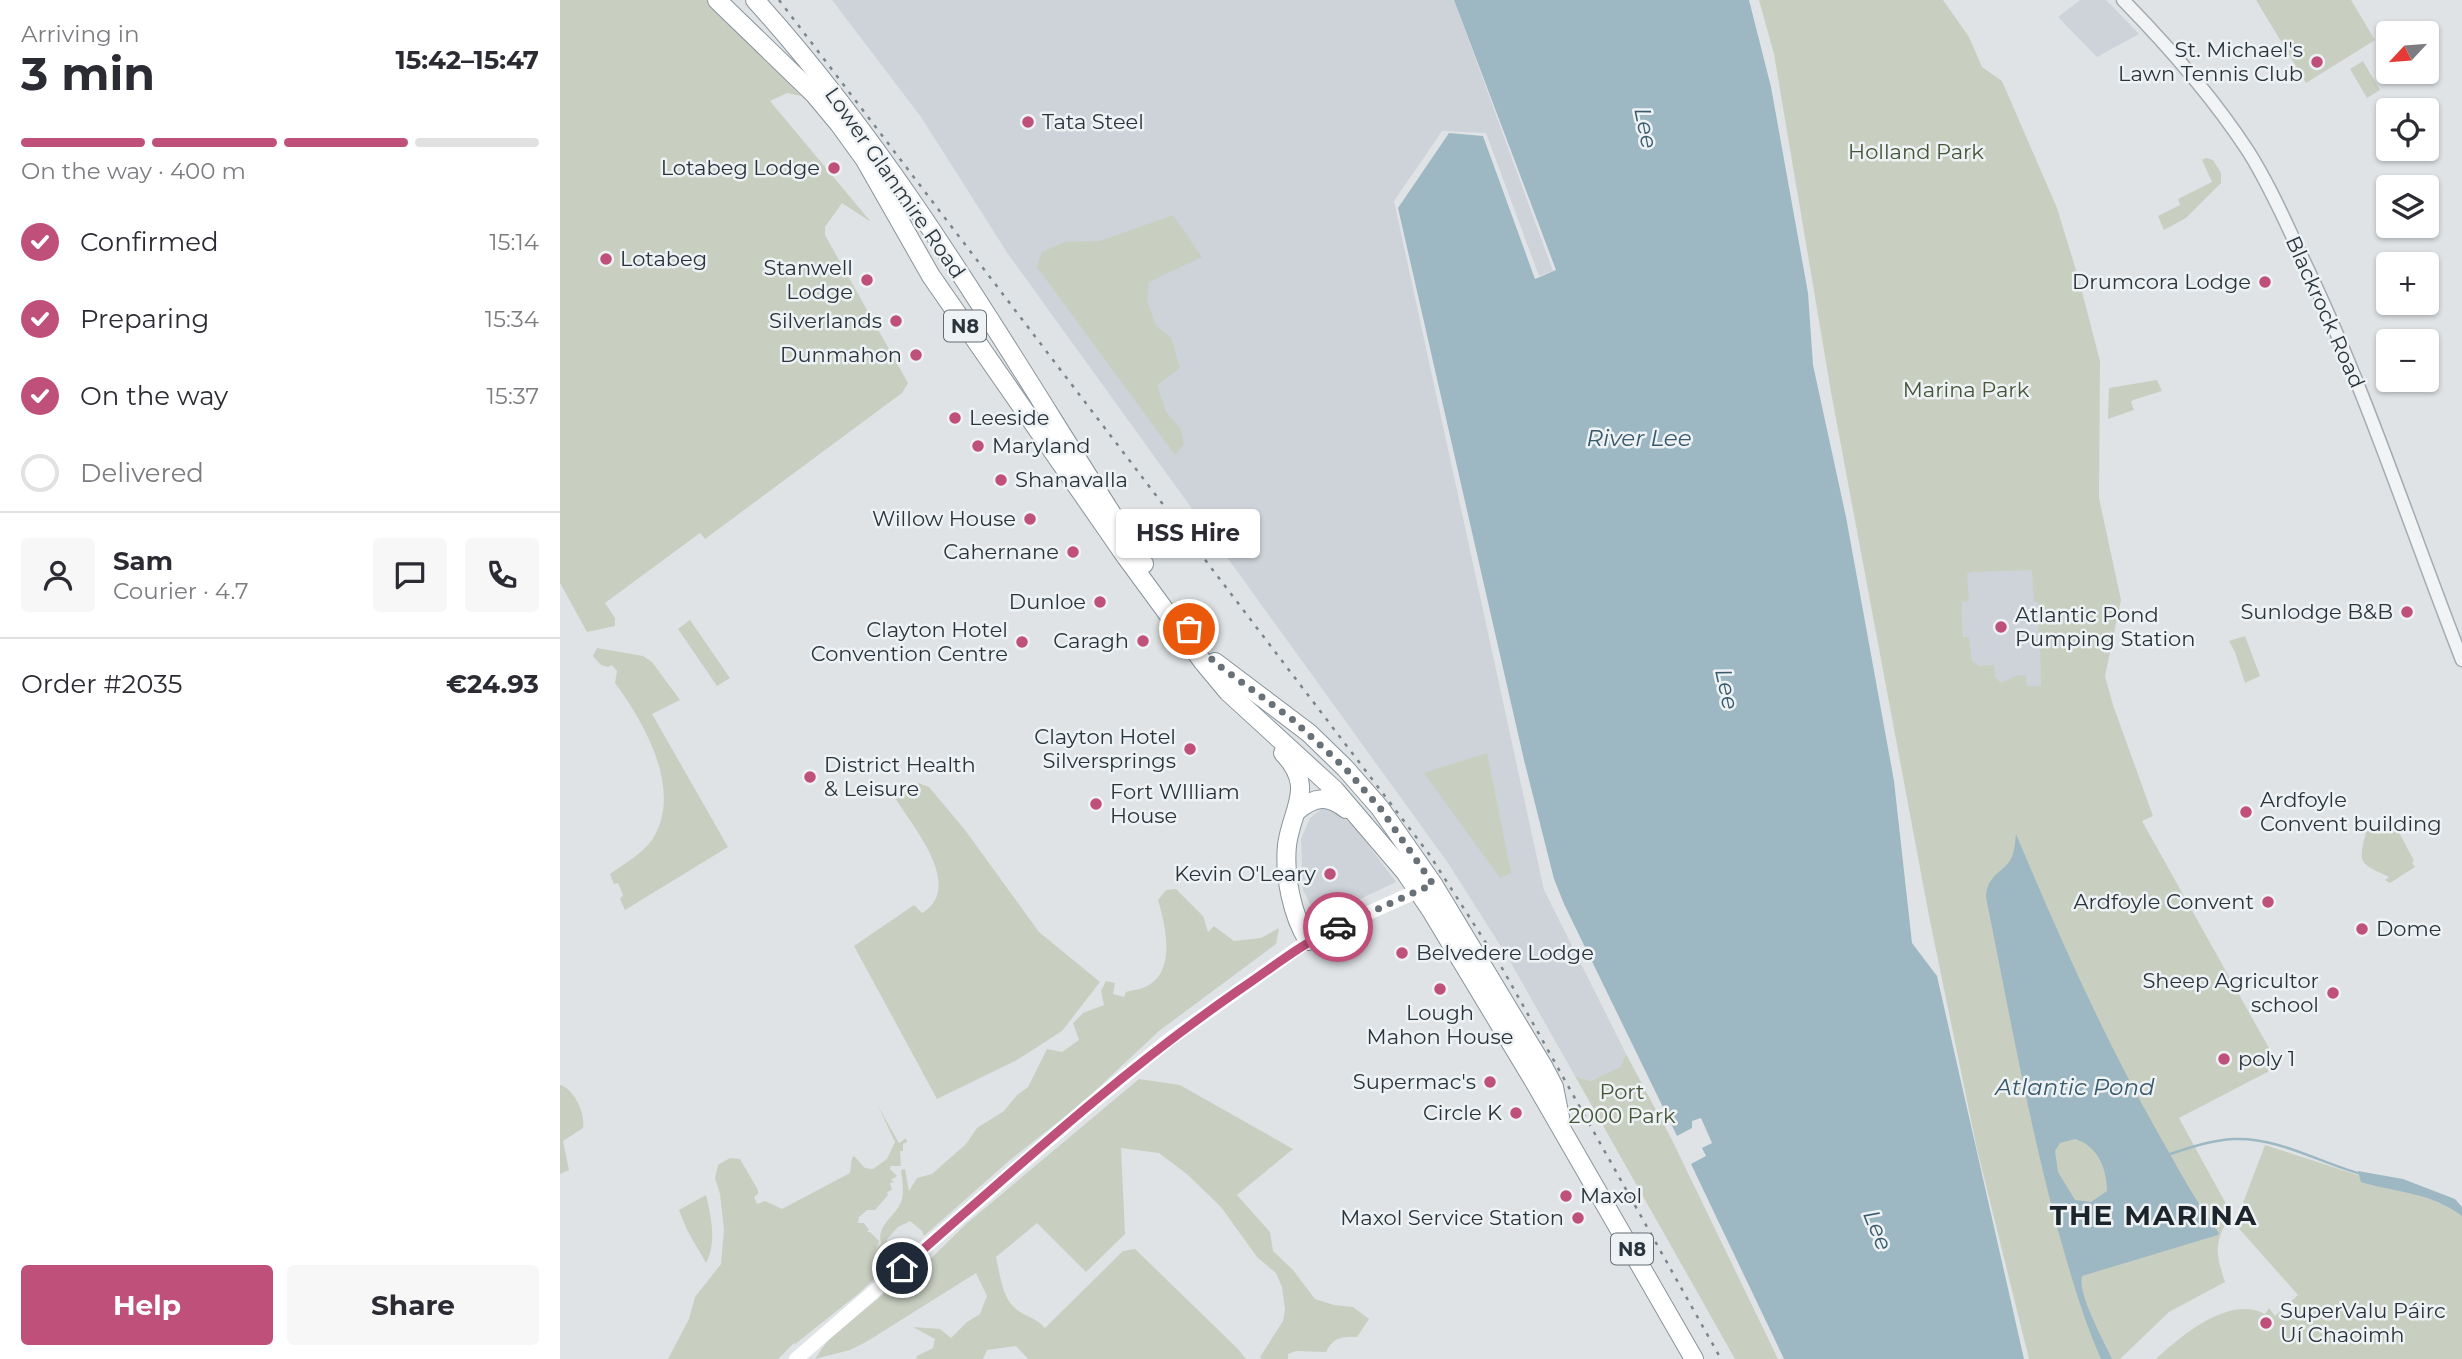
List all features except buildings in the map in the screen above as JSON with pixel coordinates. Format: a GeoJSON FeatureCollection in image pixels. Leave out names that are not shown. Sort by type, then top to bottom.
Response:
{"type":"FeatureCollection","features":[{"type":"Feature","properties":{"kind":"highway","name":"Lower Glanmire Road"},"geometry":{"type":"LineString","coordinates":[[717,0],[814,94],[839,124],[865,160],[930,276],[1145,584],[1228,692],[1335,790],[1405,872],[1438,921],[1694,1359]]}},
{"type":"Feature","properties":{"kind":"highway","name":"Lower Glanmire Road"},"geometry":{"type":"LineString","coordinates":[[755,0],[792,41],[896,177],[1144,564],[1214,662],[1251,705],[1348,795],[1379,830],[1405,872]]}},
{"type":"Feature","properties":{"kind":"highway"},"geometry":{"type":"LineString","coordinates":[[1214,662],[1292,719],[1345,768],[1380,808],[1433,884],[1543,1066],[1554,1087],[1560,1115],[1558,1124]]}},
{"type":"Feature","properties":{"kind":"highway","name":"N8"},"geometry":{"type":"LineString","coordinates":[[1228,692],[1291,760],[1299,776],[1301,787],[1288,837],[1286,863],[1297,917],[1308,941]]}},
{"type":"Feature","properties":{"kind":"highway"},"geometry":{"type":"LineString","coordinates":[[1297,810],[1307,802],[1329,798],[1360,818]]}},
{"type":"Feature","properties":{"kind":"main road"},"geometry":{"type":"LineString","coordinates":[[796,1359],[1086,1108],[1163,1045],[1308,941],[1433,884]]}},
{"type":"Feature","properties":{"kind":"street","name":"Blackrock Road"},"geometry":{"type":"LineString","coordinates":[[2123,0],[2190,72],[2212,100],[2250,154],[2275,201],[2315,283],[2360,386],[2462,660]]}},
{"type":"Feature","properties":{"kind":"shaded area"},"geometry":{"type":"Polygon","coordinates":[[[832,0],[1454,0],[1553,271],[1539,276],[1486,133],[1442,131],[1394,201],[1544,890],[1626,1054],[1620,1067],[1590,1081],[1575,1076],[1507,956],[1448,863],[1008,254],[921,117],[832,0]]]}},
{"type":"Feature","properties":{"kind":"shaded area"},"geometry":{"type":"Polygon","coordinates":[[[2080,0],[2106,0],[2139,34],[2097,57],[2058,17],[2080,0]]]}},
{"type":"Feature","properties":{"kind":"shaded area"},"geometry":{"type":"Polygon","coordinates":[[[2037,563],[2041,686],[1965,688],[1961,566],[2037,563]]]}},
{"type":"Feature","properties":{"kind":"shaded area"},"geometry":{"type":"Polygon","coordinates":[[[1323,808],[1341,815],[1357,830],[1396,882],[1318,919],[1303,890],[1301,839],[1310,818],[1323,808]]]}},
{"type":"Feature","properties":{"kind":"green space"},"geometry":{"type":"Polygon","coordinates":[[[560,0],[711,0],[801,96],[787,93],[770,101],[871,222],[842,203],[825,227],[825,235],[908,383],[902,393],[705,539],[700,533],[605,603],[615,618],[615,626],[587,632],[560,583],[560,0]]]}},
{"type":"Feature","properties":{"kind":"green space","name":"Marina Park"},"geometry":{"type":"Polygon","coordinates":[[[1759,0],[1943,0],[1969,37],[1982,67],[2002,81],[2057,208],[2079,280],[2100,361],[2099,498],[2121,600],[2105,676],[2153,816],[2142,821],[2279,1066],[2179,1118],[2231,1213],[2218,1246],[2225,1282],[2169,1312],[2120,1359],[2029,1359],[1977,1149],[1929,916],[1831,392],[1774,54],[1759,0]],[[2032,570],[1967,574],[1969,601],[1962,602],[1963,637],[1969,637],[1972,661],[1979,666],[1994,665],[1995,677],[2001,683],[2019,675],[2026,676],[2027,686],[2041,686],[2038,602],[2034,601],[2032,570]]]}},
{"type":"Feature","properties":{"kind":"green space","name":"St. Michael's Lawn Tennis Club"},"geometry":{"type":"Polygon","coordinates":[[[2256,0],[2351,0],[2375,40],[2306,83],[2256,0]]]}},
{"type":"Feature","properties":{"kind":"green space"},"geometry":{"type":"Polygon","coordinates":[[[2363,61],[2380,90],[2367,98],[2350,69],[2363,61]]]}},
{"type":"Feature","properties":{"kind":"green space"},"geometry":{"type":"Polygon","coordinates":[[[2202,160],[2213,160],[2221,173],[2221,183],[2186,218],[2164,230],[2158,216],[2180,205],[2178,199],[2212,182],[2202,160]]]}},
{"type":"Feature","properties":{"kind":"green space"},"geometry":{"type":"Polygon","coordinates":[[[1173,215],[1202,257],[1149,282],[1147,300],[1156,326],[1171,338],[1180,368],[1157,385],[1166,412],[1180,428],[1184,444],[1175,455],[1037,267],[1042,252],[1064,242],[1100,241],[1173,215]]]}},
{"type":"Feature","properties":{"kind":"green space"},"geometry":{"type":"Polygon","coordinates":[[[2157,380],[2162,391],[2133,400],[2131,402],[2134,410],[2108,419],[2109,388],[2157,380]]]}},
{"type":"Feature","properties":{"kind":"green space"},"geometry":{"type":"Polygon","coordinates":[[[690,620],[730,678],[717,686],[678,629],[690,620]]]}},
{"type":"Feature","properties":{"kind":"green space"},"geometry":{"type":"Polygon","coordinates":[[[2245,636],[2260,676],[2245,683],[2229,641],[2245,636]]]}},
{"type":"Feature","properties":{"kind":"green space"},"geometry":{"type":"Polygon","coordinates":[[[597,648],[643,656],[652,662],[680,700],[652,714],[728,847],[625,910],[618,883],[614,884],[610,874],[652,840],[661,821],[664,800],[662,779],[648,737],[615,683],[617,671],[612,665],[601,665],[593,656],[597,648]]]}},
{"type":"Feature","properties":{"kind":"green space"},"geometry":{"type":"Polygon","coordinates":[[[1487,753],[1511,873],[1500,878],[1424,773],[1487,753]]]}},
{"type":"Feature","properties":{"kind":"green space"},"geometry":{"type":"Polygon","coordinates":[[[918,783],[929,787],[965,830],[1039,932],[1100,982],[1062,1031],[1017,1060],[937,1099],[854,946],[914,905],[922,913],[934,902],[938,888],[937,873],[931,857],[895,798],[918,783]]]}},
{"type":"Feature","properties":{"kind":"green space"},"geometry":{"type":"Polygon","coordinates":[[[2392,819],[2415,867],[2390,883],[2385,880],[2389,877],[2366,865],[2362,851],[2366,832],[2392,819]]]}},
{"type":"Feature","properties":{"kind":"green space"},"geometry":{"type":"Polygon","coordinates":[[[1176,889],[1203,916],[1208,932],[1214,926],[1234,941],[1261,938],[1279,928],[1276,944],[1159,1031],[1082,1103],[1010,1160],[924,1236],[910,1221],[898,1227],[887,1239],[887,1257],[899,1249],[902,1252],[905,1250],[858,1294],[794,1345],[795,1342],[778,1359],[668,1359],[689,1319],[695,1297],[721,1264],[724,1229],[720,1194],[715,1178],[718,1165],[730,1158],[740,1159],[758,1190],[754,1197],[757,1204],[765,1201],[782,1209],[850,1173],[854,1156],[865,1168],[873,1169],[887,1159],[895,1142],[878,1106],[899,1143],[906,1138],[907,1142],[903,1144],[903,1151],[900,1151],[901,1166],[891,1166],[890,1169],[897,1176],[891,1180],[894,1182],[890,1183],[892,1190],[887,1192],[888,1195],[875,1210],[867,1210],[859,1217],[858,1223],[864,1223],[869,1230],[867,1232],[879,1241],[876,1249],[881,1244],[884,1225],[902,1199],[901,1170],[905,1169],[909,1191],[917,1178],[932,1174],[966,1144],[977,1128],[1004,1111],[1017,1095],[1028,1087],[1047,1049],[1062,1052],[1079,1040],[1073,1023],[1083,1013],[1104,1005],[1101,991],[1106,981],[1115,983],[1113,994],[1124,997],[1126,992],[1145,987],[1156,979],[1166,959],[1166,934],[1158,900],[1166,890],[1176,889]]]}},
{"type":"Feature","properties":{"kind":"green space","name":"Port 2000 Park"},"geometry":{"type":"Polygon","coordinates":[[[1626,1054],[1671,1138],[1778,1359],[1735,1359],[1575,1076],[1590,1081],[1620,1067],[1626,1054]]]}},
{"type":"Feature","properties":{"kind":"green space"},"geometry":{"type":"Polygon","coordinates":[[[1139,1079],[1180,1085],[1293,1149],[1237,1195],[1270,1232],[1273,1251],[1293,1270],[1315,1299],[1353,1307],[1369,1319],[1357,1337],[1338,1339],[1326,1352],[1296,1351],[1288,1354],[1288,1359],[1262,1359],[1260,1357],[1283,1321],[1285,1309],[1282,1287],[1276,1273],[1257,1257],[1221,1207],[1188,1175],[1159,1153],[1121,1148],[1125,1234],[1086,1272],[1037,1223],[996,1257],[1008,1299],[1016,1309],[1045,1328],[1123,1251],[1135,1249],[1246,1359],[1028,1359],[1016,1346],[987,1350],[983,1359],[916,1359],[933,1348],[935,1339],[913,1327],[940,1329],[951,1338],[967,1322],[980,1314],[987,1296],[976,1273],[866,1342],[850,1350],[815,1359],[828,1340],[892,1287],[905,1284],[966,1224],[1139,1079]]]}},
{"type":"Feature","properties":{"kind":"green space"},"geometry":{"type":"Polygon","coordinates":[[[560,1085],[570,1091],[581,1109],[583,1128],[563,1141],[569,1170],[560,1174],[560,1085]]]}},
{"type":"Feature","properties":{"kind":"green space"},"geometry":{"type":"Polygon","coordinates":[[[2265,1145],[2462,1209],[2462,1359],[2156,1359],[2192,1330],[2221,1314],[2251,1310],[2265,1314],[2269,1308],[2275,1316],[2298,1295],[2235,1224],[2265,1145]]]}},
{"type":"Feature","properties":{"kind":"green space"},"geometry":{"type":"Polygon","coordinates":[[[706,1195],[712,1238],[706,1263],[679,1210],[706,1195]]]}},
{"type":"Feature","properties":{"kind":"water","name":"River Lee"},"geometry":{"type":"Polygon","coordinates":[[[1454,0],[1749,0],[1771,87],[1808,293],[1813,365],[1846,517],[1894,781],[1912,943],[1937,976],[2024,1359],[1784,1359],[1691,1164],[1706,1156],[1702,1148],[1712,1143],[1701,1118],[1692,1121],[1692,1128],[1677,1136],[1564,904],[1554,879],[1524,760],[1398,208],[1449,133],[1483,136],[1535,279],[1556,270],[1454,0]]]}},
{"type":"Feature","properties":{"kind":"water","name":"Atlantic Pond"},"geometry":{"type":"Polygon","coordinates":[[[2016,834],[2100,1023],[2187,1183],[2219,1233],[2082,1276],[2083,1294],[2112,1359],[2101,1359],[2094,1343],[2057,1227],[2028,1104],[1986,897],[1993,877],[2006,866],[2014,851],[2016,834]],[[2075,1139],[2060,1143],[2055,1151],[2058,1172],[2075,1200],[2091,1202],[2107,1191],[2107,1183],[2100,1159],[2083,1142],[2075,1139]]]}},
{"type":"Feature","properties":{"kind":"water"},"geometry":{"type":"Polygon","coordinates":[[[2358,1171],[2403,1179],[2455,1199],[2462,1207],[2462,1216],[2438,1202],[2361,1182],[2358,1171]]]}},
{"type":"Feature","properties":{"kind":"waterway"},"geometry":{"type":"LineString","coordinates":[[2170,1154],[2218,1141],[2250,1139],[2283,1146],[2361,1174]]}},
{"type":"Feature","properties":{"kind":"railway"},"geometry":{"type":"LineString","coordinates":[[779,0],[1429,854],[1502,968],[1721,1359]]}},
{"type":"Feature","properties":{"kind":"way so far"},"geometry":{"type":"LineString","coordinates":[[1189,629],[1214,662],[1292,719],[1345,768],[1380,808],[1433,884],[1338,927]]}},
{"type":"Feature","properties":{"kind":"place","name":"St. Michael's Lawn Tennis Club"},"geometry":{"type":"Point","coordinates":[2317,62]}},
{"type":"Feature","properties":{"kind":"place","name":"Tata Steel"},"geometry":{"type":"Point","coordinates":[1028,122]}},
{"type":"Feature","properties":{"kind":"place","name":"Lotabeg Lodge"},"geometry":{"type":"Point","coordinates":[834,168]}},
{"type":"Feature","properties":{"kind":"place","name":"Lotabeg"},"geometry":{"type":"Point","coordinates":[606,259]}},
{"type":"Feature","properties":{"kind":"place","name":"Stanwell Lodge"},"geometry":{"type":"Point","coordinates":[867,280]}},
{"type":"Feature","properties":{"kind":"place","name":"Drumcora Lodge"},"geometry":{"type":"Point","coordinates":[2265,282]}},
{"type":"Feature","properties":{"kind":"place","name":"Silverlands"},"geometry":{"type":"Point","coordinates":[896,321]}},
{"type":"Feature","properties":{"kind":"place","name":"Dunmahon"},"geometry":{"type":"Point","coordinates":[916,355]}},
{"type":"Feature","properties":{"kind":"place","name":"Leeside"},"geometry":{"type":"Point","coordinates":[955,418]}},
{"type":"Feature","properties":{"kind":"place","name":"Maryland"},"geometry":{"type":"Point","coordinates":[978,446]}},
{"type":"Feature","properties":{"kind":"place","name":"Shanavalla"},"geometry":{"type":"Point","coordinates":[1001,480]}},
{"type":"Feature","properties":{"kind":"place","name":"Willow House"},"geometry":{"type":"Point","coordinates":[1030,519]}},
{"type":"Feature","properties":{"kind":"place","name":"Cahernane"},"geometry":{"type":"Point","coordinates":[1073,552]}},
{"type":"Feature","properties":{"kind":"place","name":"Dunloe"},"geometry":{"type":"Point","coordinates":[1100,602]}},
{"type":"Feature","properties":{"kind":"place","name":"Sunlodge B&B"},"geometry":{"type":"Point","coordinates":[2407,612]}},
{"type":"Feature","properties":{"kind":"place","name":"Atlantic Pond Pumping Station"},"geometry":{"type":"Point","coordinates":[2001,627]}},
{"type":"Feature","properties":{"kind":"place","name":"HSS Hire"},"geometry":{"type":"Point","coordinates":[1189,629]}},
{"type":"Feature","properties":{"kind":"place","name":"Caragh"},"geometry":{"type":"Point","coordinates":[1143,641]}},
{"type":"Feature","properties":{"kind":"place","name":"Clayton Hotel Convention Centre"},"geometry":{"type":"Point","coordinates":[1022,642]}},
{"type":"Feature","properties":{"kind":"place","name":"Clayton Hotel Silversprings"},"geometry":{"type":"Point","coordinates":[1190,749]}},
{"type":"Feature","properties":{"kind":"place","name":"District Health & Leisure"},"geometry":{"type":"Point","coordinates":[810,777]}},
{"type":"Feature","properties":{"kind":"place","name":"Fort WIlliam House"},"geometry":{"type":"Point","coordinates":[1096,804]}},
{"type":"Feature","properties":{"kind":"place","name":"Ardfoyle Convent building"},"geometry":{"type":"Point","coordinates":[2246,812]}},
{"type":"Feature","properties":{"kind":"place","name":"Kevin O'Leary"},"geometry":{"type":"Point","coordinates":[1330,874]}},
{"type":"Feature","properties":{"kind":"place","name":"Ardfoyle Convent"},"geometry":{"type":"Point","coordinates":[2268,902]}},
{"type":"Feature","properties":{"kind":"place","name":"Dome"},"geometry":{"type":"Point","coordinates":[2362,929]}},
{"type":"Feature","properties":{"kind":"place","name":"Belvedere Lodge"},"geometry":{"type":"Point","coordinates":[1402,953]}},
{"type":"Feature","properties":{"kind":"place","name":"Lough Mahon House"},"geometry":{"type":"Point","coordinates":[1440,989]}},
{"type":"Feature","properties":{"kind":"place","name":"Sheep Agricultor school"},"geometry":{"type":"Point","coordinates":[2333,993]}},
{"type":"Feature","properties":{"kind":"place","name":"poly 1"},"geometry":{"type":"Point","coordinates":[2224,1059]}},
{"type":"Feature","properties":{"kind":"place","name":"Supermac's"},"geometry":{"type":"Point","coordinates":[1490,1082]}},
{"type":"Feature","properties":{"kind":"place","name":"Circle K"},"geometry":{"type":"Point","coordinates":[1516,1113]}},
{"type":"Feature","properties":{"kind":"place","name":"Maxol"},"geometry":{"type":"Point","coordinates":[1566,1196]}},
{"type":"Feature","properties":{"kind":"place","name":"Maxol Service Station"},"geometry":{"type":"Point","coordinates":[1578,1218]}},
{"type":"Feature","properties":{"kind":"place","name":"SuperValu Páirc Uí Chaoimh"},"geometry":{"type":"Point","coordinates":[2266,1323]}},
{"type":"Feature","properties":{"kind":"district","name":"THE MARINA"},"geometry":{"type":"Point","coordinates":[2154,1215]}},
{"type":"Feature","properties":{"kind":"route"},"geometry":{"type":"LineString","coordinates":[[902,1268],[1086,1108],[1170,1039],[1308,941],[1338,927]]}},
{"type":"Feature","properties":{"kind":"water label","name":"Lee"},"geometry":{"type":"Point","coordinates":[1646,128]}},
{"type":"Feature","properties":{"kind":"water label","name":"Lee"},"geometry":{"type":"Point","coordinates":[1727,689]}},
{"type":"Feature","properties":{"kind":"water label","name":"Lee"},"geometry":{"type":"Point","coordinates":[1878,1230]}},
{"type":"Feature","properties":{"kind":"park label","name":"Holland Park"},"geometry":{"type":"Point","coordinates":[1916,152]}}]}
